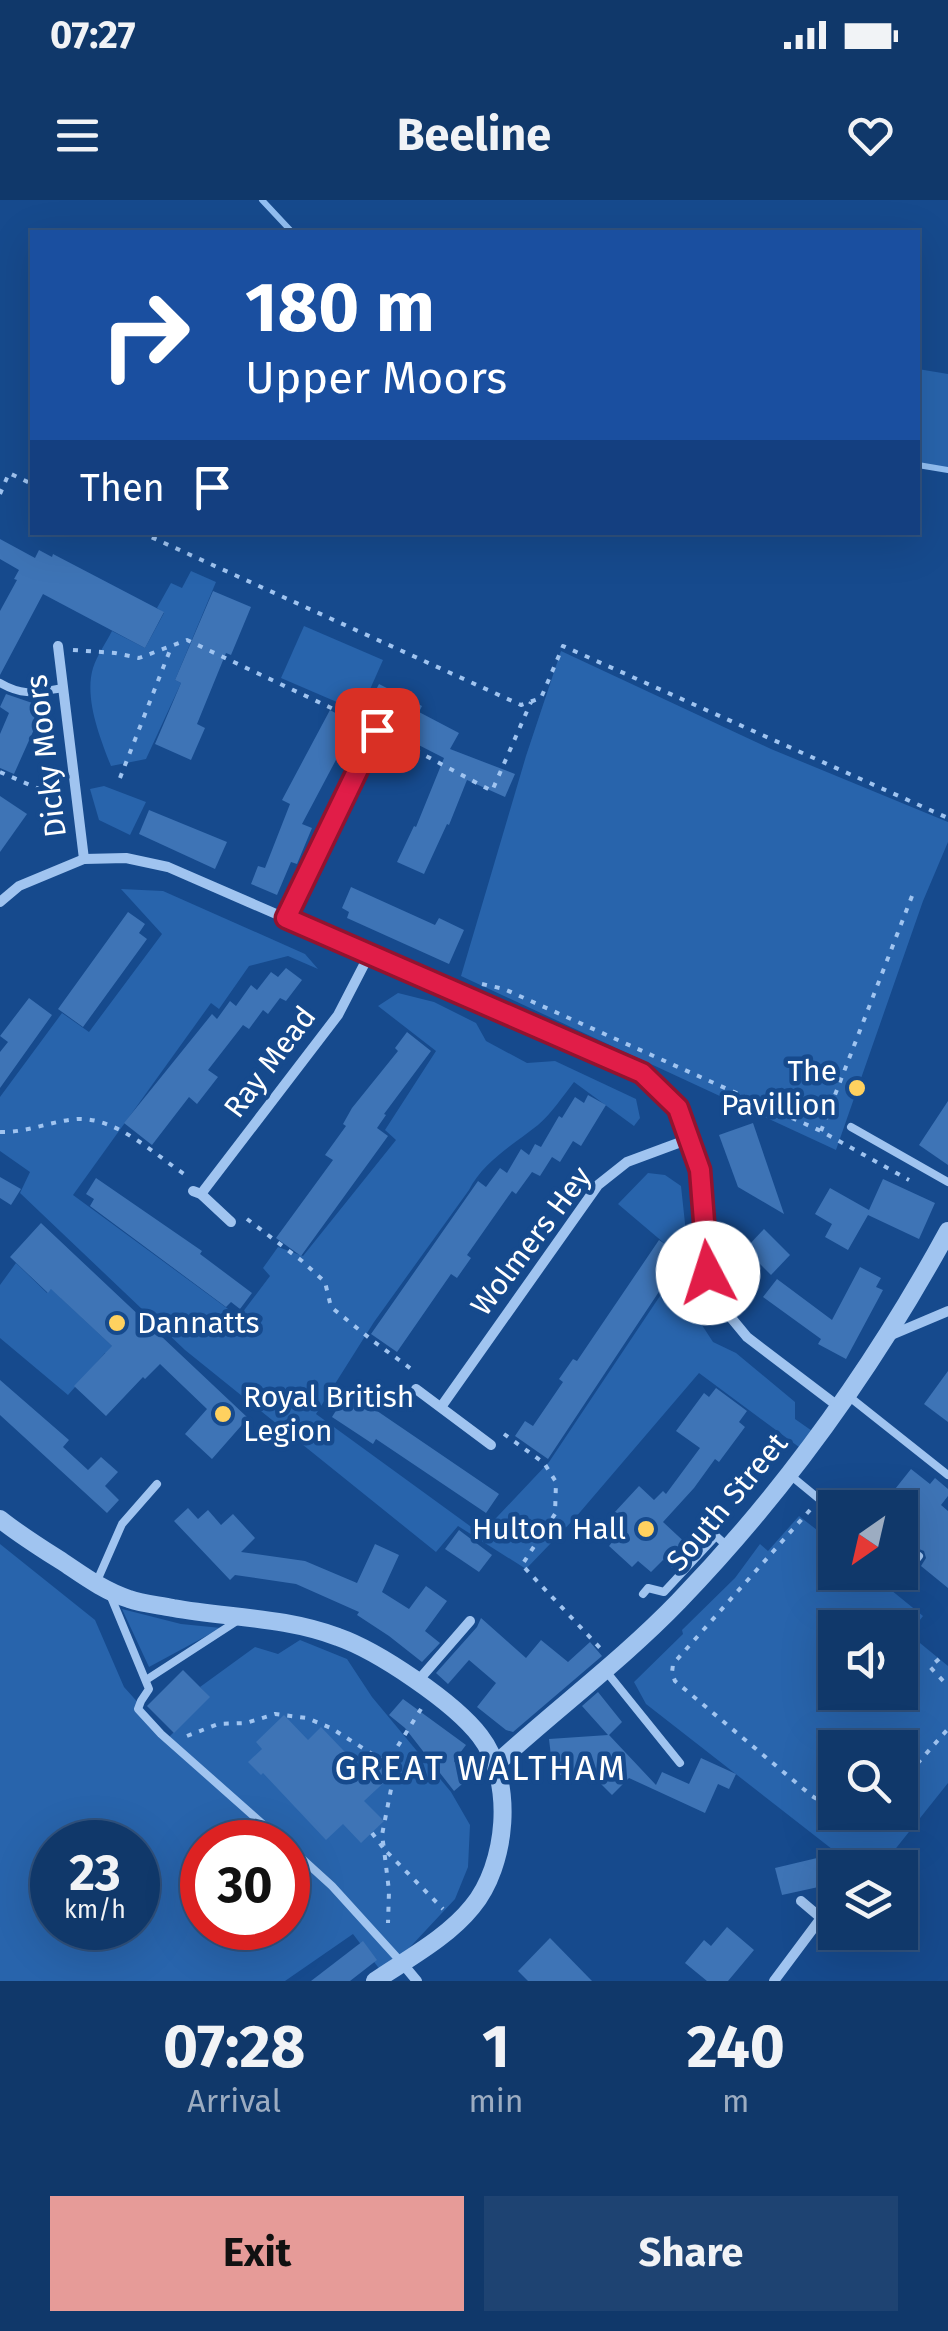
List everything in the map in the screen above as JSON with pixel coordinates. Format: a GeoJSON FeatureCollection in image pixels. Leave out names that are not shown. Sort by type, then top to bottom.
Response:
{"type":"FeatureCollection","features":[{"type":"Feature","properties":{"kind":"street","name":"Dicky Moors"},"geometry":{"type":"LineString","coordinates":[[58,648],[84,859]]}},
{"type":"Feature","properties":{"kind":"street"},"geometry":{"type":"LineString","coordinates":[[286,918],[377,730]]}},
{"type":"Feature","properties":{"kind":"street"},"geometry":{"type":"LineString","coordinates":[[0,902],[19,886],[84,859],[126,858],[168,867],[642,1073],[678,1108],[700,1170],[708,1273],[722,1308],[747,1337],[842,1401]]}},
{"type":"Feature","properties":{"kind":"street","name":"Ray Mead"},"geometry":{"type":"LineString","coordinates":[[200,1191],[338,1015],[369,955]]}},
{"type":"Feature","properties":{"kind":"street","name":"Wolmers Hey"},"geometry":{"type":"LineString","coordinates":[[441,1407],[598,1186],[627,1162],[689,1139]]}},
{"type":"Feature","properties":{"kind":"street"},"geometry":{"type":"LineString","coordinates":[[200,1191],[230,1222]]}},
{"type":"Feature","properties":{"kind":"street","name":"South Street"},"geometry":{"type":"LineString","coordinates":[[496,1764],[610,1666],[671,1597],[728,1548],[790,1475],[884,1338],[948,1231]]}},
{"type":"Feature","properties":{"kind":"street"},"geometry":{"type":"LineString","coordinates":[[884,1338],[948,1311]]}},
{"type":"Feature","properties":{"kind":"street"},"geometry":{"type":"LineString","coordinates":[[416,1390],[491,1446]]}},
{"type":"Feature","properties":{"kind":"street"},"geometry":{"type":"LineString","coordinates":[[0,1519],[102,1588],[135,1602],[290,1623],[340,1637],[425,1687],[480,1736],[501,1782],[501,1840],[496,1862],[474,1906],[456,1923],[398,1960],[376,1981]]}},
{"type":"Feature","properties":{"kind":"street"},"geometry":{"type":"LineString","coordinates":[[425,1687],[470,1621]]}},
{"type":"Feature","properties":{"kind":"street"},"geometry":{"type":"LineString","coordinates":[[774,1981],[821,1918],[802,1901]]}},
{"type":"Feature","properties":{"kind":"street"},"geometry":{"type":"LineString","coordinates":[[398,1960],[417,1981]]}},
{"type":"Feature","properties":{"kind":"lane"},"geometry":{"type":"LineString","coordinates":[[0,683],[15,692],[63,688]]}},
{"type":"Feature","properties":{"kind":"lane"},"geometry":{"type":"LineString","coordinates":[[851,1127],[948,1182]]}},
{"type":"Feature","properties":{"kind":"lane"},"geometry":{"type":"LineString","coordinates":[[842,1401],[948,1475]]}},
{"type":"Feature","properties":{"kind":"lane"},"geometry":{"type":"LineString","coordinates":[[790,1475],[818,1497]]}},
{"type":"Feature","properties":{"kind":"lane"},"geometry":{"type":"LineString","coordinates":[[157,1484],[122,1524],[102,1588],[149,1689],[138,1710],[258,1820]]}},
{"type":"Feature","properties":{"kind":"lane"},"geometry":{"type":"LineString","coordinates":[[643,1594],[648,1588],[671,1597]]}},
{"type":"Feature","properties":{"kind":"lane"},"geometry":{"type":"LineString","coordinates":[[146,1680],[244,1616]]}},
{"type":"Feature","properties":{"kind":"lane"},"geometry":{"type":"LineString","coordinates":[[610,1666],[680,1763]]}},
{"type":"Feature","properties":{"kind":"lane"},"geometry":{"type":"LineString","coordinates":[[310,1866],[398,1960]]}},
{"type":"Feature","properties":{"kind":"path"},"geometry":{"type":"LineString","coordinates":[[0,494],[10,474],[30,483]]}},
{"type":"Feature","properties":{"kind":"path"},"geometry":{"type":"LineString","coordinates":[[147,535],[522,705],[541,698],[563,646],[948,818]]}},
{"type":"Feature","properties":{"kind":"path"},"geometry":{"type":"LineString","coordinates":[[58,648],[139,658],[187,640],[377,730],[492,791],[531,702]]}},
{"type":"Feature","properties":{"kind":"path"},"geometry":{"type":"LineString","coordinates":[[120,778],[172,646]]}},
{"type":"Feature","properties":{"kind":"path"},"geometry":{"type":"LineString","coordinates":[[0,772],[77,806]]}},
{"type":"Feature","properties":{"kind":"path"},"geometry":{"type":"LineString","coordinates":[[821,1130],[912,896]]}},
{"type":"Feature","properties":{"kind":"path"},"geometry":{"type":"LineString","coordinates":[[464,996],[470,981],[504,989],[821,1130],[917,1184]]}},
{"type":"Feature","properties":{"kind":"path"},"geometry":{"type":"LineString","coordinates":[[0,1132],[81,1118],[110,1124],[200,1191]]}},
{"type":"Feature","properties":{"kind":"path"},"geometry":{"type":"LineString","coordinates":[[247,1219],[325,1282],[332,1306],[418,1374]]}},
{"type":"Feature","properties":{"kind":"path"},"geometry":{"type":"LineString","coordinates":[[496,1429],[544,1463],[556,1482],[555,1514],[522,1565],[610,1666]]}},
{"type":"Feature","properties":{"kind":"path"},"geometry":{"type":"LineString","coordinates":[[818,1501],[673,1664],[672,1673],[676,1681],[818,1800]]}},
{"type":"Feature","properties":{"kind":"path"},"geometry":{"type":"LineString","coordinates":[[939,1658],[930,1667],[948,1686]]}},
{"type":"Feature","properties":{"kind":"path"},"geometry":{"type":"LineString","coordinates":[[386,1766],[425,1687]]}},
{"type":"Feature","properties":{"kind":"path"},"geometry":{"type":"LineString","coordinates":[[172,1743],[218,1724],[246,1723],[275,1714],[307,1718],[331,1728],[394,1769],[382,1834],[389,1892],[386,1937],[398,1960]]}},
{"type":"Feature","properties":{"kind":"path"},"geometry":{"type":"LineString","coordinates":[[918,1763],[948,1729]]}},
{"type":"Feature","properties":{"kind":"path"},"geometry":{"type":"LineString","coordinates":[[372,1832],[456,1923]]}},
{"type":"Feature","properties":{"kind":"shaded area"},"geometry":{"type":"Polygon","coordinates":[[[920,369],[948,374],[948,471],[920,466],[920,369]]]}},
{"type":"Feature","properties":{"kind":"shaded area"},"geometry":{"type":"Polygon","coordinates":[[[191,571],[216,582],[175,680],[181,683],[146,759],[111,766],[92,705],[95,663],[112,631],[145,648],[164,613],[157,608],[171,583],[182,588],[191,571]]]}},
{"type":"Feature","properties":{"kind":"shaded area"},"geometry":{"type":"Polygon","coordinates":[[[304,626],[383,660],[360,712],[281,678],[304,626]]]}},
{"type":"Feature","properties":{"kind":"shaded area"},"geometry":{"type":"Polygon","coordinates":[[[561,651],[771,749],[948,822],[948,842],[923,901],[836,1150],[461,976],[561,651]]]}},
{"type":"Feature","properties":{"kind":"shaded area"},"geometry":{"type":"Polygon","coordinates":[[[104,786],[146,802],[130,835],[99,820],[90,789],[104,786]]]}},
{"type":"Feature","properties":{"kind":"shaded area"},"geometry":{"type":"Polygon","coordinates":[[[121,889],[163,891],[305,954],[318,969],[288,956],[249,966],[219,1009],[211,1003],[73,1195],[239,1317],[270,1276],[263,1268],[278,1247],[303,1256],[396,1140],[385,1130],[436,1051],[378,1006],[398,993],[434,1002],[476,1023],[486,1041],[527,1063],[555,1061],[636,1099],[640,1118],[634,1126],[574,1082],[543,1120],[491,1162],[374,1322],[316,1414],[481,1534],[549,1462],[684,1260],[618,1204],[648,1173],[665,1175],[681,1186],[690,1270],[683,1296],[713,1342],[736,1353],[795,1402],[795,1419],[815,1433],[803,1450],[699,1373],[526,1569],[458,1526],[436,1552],[185,1350],[20,1193],[30,1172],[0,1151],[0,1097],[62,1013],[89,1032],[162,934],[121,889]]]}},
{"type":"Feature","properties":{"kind":"shaded area"},"geometry":{"type":"Polygon","coordinates":[[[16,1263],[47,1293],[62,1277],[61,1298],[127,1360],[105,1353],[68,1395],[0,1338],[0,1285],[16,1263]]]}},
{"type":"Feature","properties":{"kind":"shaded area"},"geometry":{"type":"Polygon","coordinates":[[[799,1516],[818,1531],[818,1590],[891,1590],[916,1610],[818,1610],[818,1710],[918,1710],[918,1641],[948,1666],[948,1783],[918,1821],[918,1730],[818,1730],[818,1830],[911,1830],[895,1850],[833,1850],[646,1704],[634,1682],[735,1578],[760,1544],[768,1551],[799,1516]]]}},
{"type":"Feature","properties":{"kind":"shaded area"},"geometry":{"type":"Polygon","coordinates":[[[0,1544],[95,1620],[124,1687],[169,1737],[209,1697],[200,1687],[255,1647],[278,1654],[300,1640],[347,1659],[372,1697],[451,1792],[470,1825],[468,1867],[455,1899],[384,1975],[353,1934],[285,1981],[0,1981],[0,1544]]]}},
{"type":"Feature","properties":{"kind":"shaded area"},"geometry":{"type":"Polygon","coordinates":[[[122,1609],[181,1624],[221,1628],[149,1667],[122,1609]]]}},
{"type":"Feature","properties":{"kind":"building"},"geometry":{"type":"Polygon","coordinates":[[[0,539],[35,558],[39,550],[52,557],[53,554],[164,612],[145,648],[43,594],[0,675],[0,611],[19,570],[0,559],[0,539]]]}},
{"type":"Feature","properties":{"kind":"building"},"geometry":{"type":"Polygon","coordinates":[[[213,591],[251,607],[231,655],[226,653],[197,724],[205,728],[191,760],[155,744],[181,683],[175,680],[213,591]]]}},
{"type":"Feature","properties":{"kind":"building"},"geometry":{"type":"Polygon","coordinates":[[[379,684],[422,706],[419,712],[459,733],[450,749],[515,774],[505,797],[467,780],[424,874],[397,862],[444,758],[365,711],[379,684]]]}},
{"type":"Feature","properties":{"kind":"building"},"geometry":{"type":"Polygon","coordinates":[[[6,694],[44,707],[14,774],[0,768],[0,734],[9,713],[0,707],[6,694]]]}},
{"type":"Feature","properties":{"kind":"building"},"geometry":{"type":"Polygon","coordinates":[[[330,710],[355,724],[302,824],[312,828],[297,864],[291,862],[277,895],[251,884],[258,866],[265,868],[290,804],[282,800],[330,710]]]}},
{"type":"Feature","properties":{"kind":"building"},"geometry":{"type":"Polygon","coordinates":[[[0,796],[27,814],[0,852],[0,796]]]}},
{"type":"Feature","properties":{"kind":"building"},"geometry":{"type":"Polygon","coordinates":[[[149,810],[227,842],[215,869],[139,834],[149,810]]]}},
{"type":"Feature","properties":{"kind":"building"},"geometry":{"type":"Polygon","coordinates":[[[351,887],[435,925],[439,918],[464,930],[449,964],[347,918],[349,912],[342,908],[351,887]]]}},
{"type":"Feature","properties":{"kind":"building"},"geometry":{"type":"Polygon","coordinates":[[[128,912],[145,924],[139,933],[147,939],[83,1027],[58,1009],[128,912]]]}},
{"type":"Feature","properties":{"kind":"building"},"geometry":{"type":"Polygon","coordinates":[[[286,968],[302,980],[286,1001],[280,998],[268,1014],[263,1010],[249,1029],[243,1025],[208,1070],[218,1077],[197,1104],[189,1097],[152,1145],[124,1123],[212,1014],[217,1019],[230,1001],[236,1006],[251,985],[257,990],[271,972],[278,977],[286,968]]]}},
{"type":"Feature","properties":{"kind":"building"},"geometry":{"type":"Polygon","coordinates":[[[29,998],[52,1015],[0,1088],[0,1052],[8,1042],[0,1036],[29,998]]]}},
{"type":"Feature","properties":{"kind":"building"},"geometry":{"type":"Polygon","coordinates":[[[407,1032],[431,1051],[384,1114],[377,1128],[388,1136],[301,1256],[276,1238],[333,1160],[325,1155],[346,1126],[343,1124],[352,1108],[398,1051],[395,1048],[407,1032]]]}},
{"type":"Feature","properties":{"kind":"building"},"geometry":{"type":"Polygon","coordinates":[[[588,1095],[606,1105],[581,1146],[573,1141],[560,1162],[552,1157],[540,1176],[532,1172],[516,1194],[512,1191],[467,1255],[471,1258],[457,1278],[451,1274],[397,1352],[371,1334],[478,1181],[486,1187],[500,1168],[507,1173],[521,1149],[529,1155],[535,1144],[541,1147],[575,1097],[584,1103],[588,1095]]]}},
{"type":"Feature","properties":{"kind":"building"},"geometry":{"type":"Polygon","coordinates":[[[948,1101],[948,1165],[919,1145],[948,1101]]]}},
{"type":"Feature","properties":{"kind":"building"},"geometry":{"type":"Polygon","coordinates":[[[753,1123],[784,1214],[738,1187],[719,1135],[753,1123]]]}},
{"type":"Feature","properties":{"kind":"building"},"geometry":{"type":"Polygon","coordinates":[[[0,1177],[21,1189],[11,1205],[0,1198],[0,1177]]]}},
{"type":"Feature","properties":{"kind":"building"},"geometry":{"type":"Polygon","coordinates":[[[96,1178],[202,1251],[200,1254],[252,1293],[240,1309],[231,1302],[226,1307],[90,1206],[94,1199],[86,1194],[96,1178]]]}},
{"type":"Feature","properties":{"kind":"building"},"geometry":{"type":"Polygon","coordinates":[[[883,1179],[935,1203],[919,1239],[868,1215],[848,1250],[825,1237],[832,1224],[815,1214],[830,1188],[869,1210],[883,1179]]]}},
{"type":"Feature","properties":{"kind":"building","name":"Dannatts"},"geometry":{"type":"Polygon","coordinates":[[[41,1223],[248,1418],[212,1459],[185,1434],[207,1409],[160,1364],[106,1416],[74,1386],[112,1346],[10,1257],[41,1223]]]}},
{"type":"Feature","properties":{"kind":"building"},"geometry":{"type":"Polygon","coordinates":[[[764,1229],[790,1255],[771,1275],[745,1249],[764,1229]]]}},
{"type":"Feature","properties":{"kind":"building"},"geometry":{"type":"Polygon","coordinates":[[[659,1240],[677,1252],[672,1260],[678,1263],[548,1459],[515,1436],[525,1421],[533,1426],[563,1382],[559,1379],[573,1359],[577,1361],[659,1240]]]}},
{"type":"Feature","properties":{"kind":"building"},"geometry":{"type":"Polygon","coordinates":[[[860,1267],[881,1278],[876,1287],[883,1290],[846,1359],[818,1344],[821,1339],[763,1297],[777,1279],[832,1320],[860,1267]]]}},
{"type":"Feature","properties":{"kind":"building"},"geometry":{"type":"Polygon","coordinates":[[[948,1371],[948,1422],[924,1404],[948,1371]]]}},
{"type":"Feature","properties":{"kind":"building"},"geometry":{"type":"Polygon","coordinates":[[[0,1380],[69,1440],[63,1447],[88,1470],[101,1457],[118,1472],[105,1486],[119,1500],[107,1513],[0,1415],[0,1380]]]}},
{"type":"Feature","properties":{"kind":"building"},"geometry":{"type":"Polygon","coordinates":[[[339,1385],[499,1494],[486,1513],[376,1439],[373,1444],[332,1417],[337,1409],[327,1403],[339,1385]]]}},
{"type":"Feature","properties":{"kind":"building"},"geometry":{"type":"Polygon","coordinates":[[[716,1388],[747,1411],[739,1422],[745,1427],[719,1462],[715,1459],[663,1522],[691,1548],[672,1568],[663,1560],[651,1572],[638,1561],[632,1567],[609,1546],[614,1540],[601,1527],[639,1486],[654,1500],[663,1491],[666,1494],[700,1448],[676,1431],[704,1393],[709,1397],[716,1388]]]}},
{"type":"Feature","properties":{"kind":"building"},"geometry":{"type":"Polygon","coordinates":[[[911,1469],[930,1484],[935,1478],[948,1489],[941,1505],[948,1511],[948,1588],[921,1566],[926,1558],[924,1551],[918,1550],[918,1490],[894,1490],[911,1469]]]}},
{"type":"Feature","properties":{"kind":"building"},"geometry":{"type":"Polygon","coordinates":[[[188,1508],[198,1519],[208,1510],[221,1525],[233,1514],[255,1538],[241,1552],[305,1561],[357,1583],[375,1544],[399,1555],[382,1592],[409,1609],[426,1586],[447,1601],[425,1631],[440,1643],[422,1662],[357,1615],[359,1612],[296,1584],[235,1575],[230,1580],[174,1521],[188,1508]]]}},
{"type":"Feature","properties":{"kind":"building"},"geometry":{"type":"Polygon","coordinates":[[[459,1530],[492,1555],[479,1572],[445,1549],[459,1530]]]}},
{"type":"Feature","properties":{"kind":"building"},"geometry":{"type":"Polygon","coordinates":[[[481,1618],[526,1658],[541,1640],[568,1662],[590,1642],[602,1656],[513,1732],[506,1730],[477,1707],[496,1683],[469,1660],[448,1684],[436,1673],[481,1618]]]}},
{"type":"Feature","properties":{"kind":"building"},"geometry":{"type":"Polygon","coordinates":[[[183,1670],[210,1697],[174,1733],[147,1706],[183,1670]]]}},
{"type":"Feature","properties":{"kind":"building"},"geometry":{"type":"Polygon","coordinates":[[[598,1692],[622,1722],[609,1735],[656,1785],[662,1772],[689,1784],[701,1758],[736,1774],[729,1789],[718,1784],[705,1813],[629,1778],[612,1795],[591,1774],[558,1775],[559,1756],[551,1756],[549,1739],[608,1735],[582,1706],[598,1692]]]}},
{"type":"Feature","properties":{"kind":"building"},"geometry":{"type":"Polygon","coordinates":[[[403,1699],[466,1745],[454,1761],[468,1779],[454,1791],[405,1728],[389,1715],[403,1699]]]}},
{"type":"Feature","properties":{"kind":"building"},"geometry":{"type":"Polygon","coordinates":[[[284,1715],[308,1740],[321,1727],[365,1773],[377,1761],[391,1776],[364,1801],[384,1821],[361,1843],[343,1824],[326,1840],[248,1762],[262,1749],[256,1742],[284,1715]]]}},
{"type":"Feature","properties":{"kind":"building"},"geometry":{"type":"Polygon","coordinates":[[[817,1858],[818,1887],[782,1895],[775,1868],[817,1858]]]}},
{"type":"Feature","properties":{"kind":"building"},"geometry":{"type":"Polygon","coordinates":[[[727,1927],[754,1950],[728,1981],[707,1981],[685,1963],[704,1940],[711,1946],[727,1927]]]}},
{"type":"Feature","properties":{"kind":"building"},"geometry":{"type":"Polygon","coordinates":[[[550,1938],[592,1981],[528,1981],[518,1971],[550,1938]]]}},
{"type":"Feature","properties":{"kind":"building"},"geometry":{"type":"Polygon","coordinates":[[[363,1941],[377,1960],[350,1981],[311,1981],[363,1941]]]}},
{"type":"Feature","properties":{"kind":"waterway"},"geometry":{"type":"LineString","coordinates":[[262,200],[290,230]]}},
{"type":"Feature","properties":{"kind":"waterway"},"geometry":{"type":"LineString","coordinates":[[920,465],[948,470]]}},
{"type":"Feature","properties":{"kind":"place","name":"The Pavillion"},"geometry":{"type":"Point","coordinates":[857,1088]}},
{"type":"Feature","properties":{"kind":"place","name":"Dannatts"},"geometry":{"type":"Point","coordinates":[117,1323]}},
{"type":"Feature","properties":{"kind":"place","name":"Royal British Legion"},"geometry":{"type":"Point","coordinates":[223,1414]}},
{"type":"Feature","properties":{"kind":"place","name":"Hulton Hall"},"geometry":{"type":"Point","coordinates":[646,1529]}},
{"type":"Feature","properties":{"kind":"district","name":"GREAT WALTHAM"},"geometry":{"type":"Point","coordinates":[481,1768]}},
{"type":"Feature","properties":{"kind":"route"},"geometry":{"type":"LineString","coordinates":[[377,730],[286,918],[642,1073],[678,1108],[700,1170],[708,1273]]}}]}
